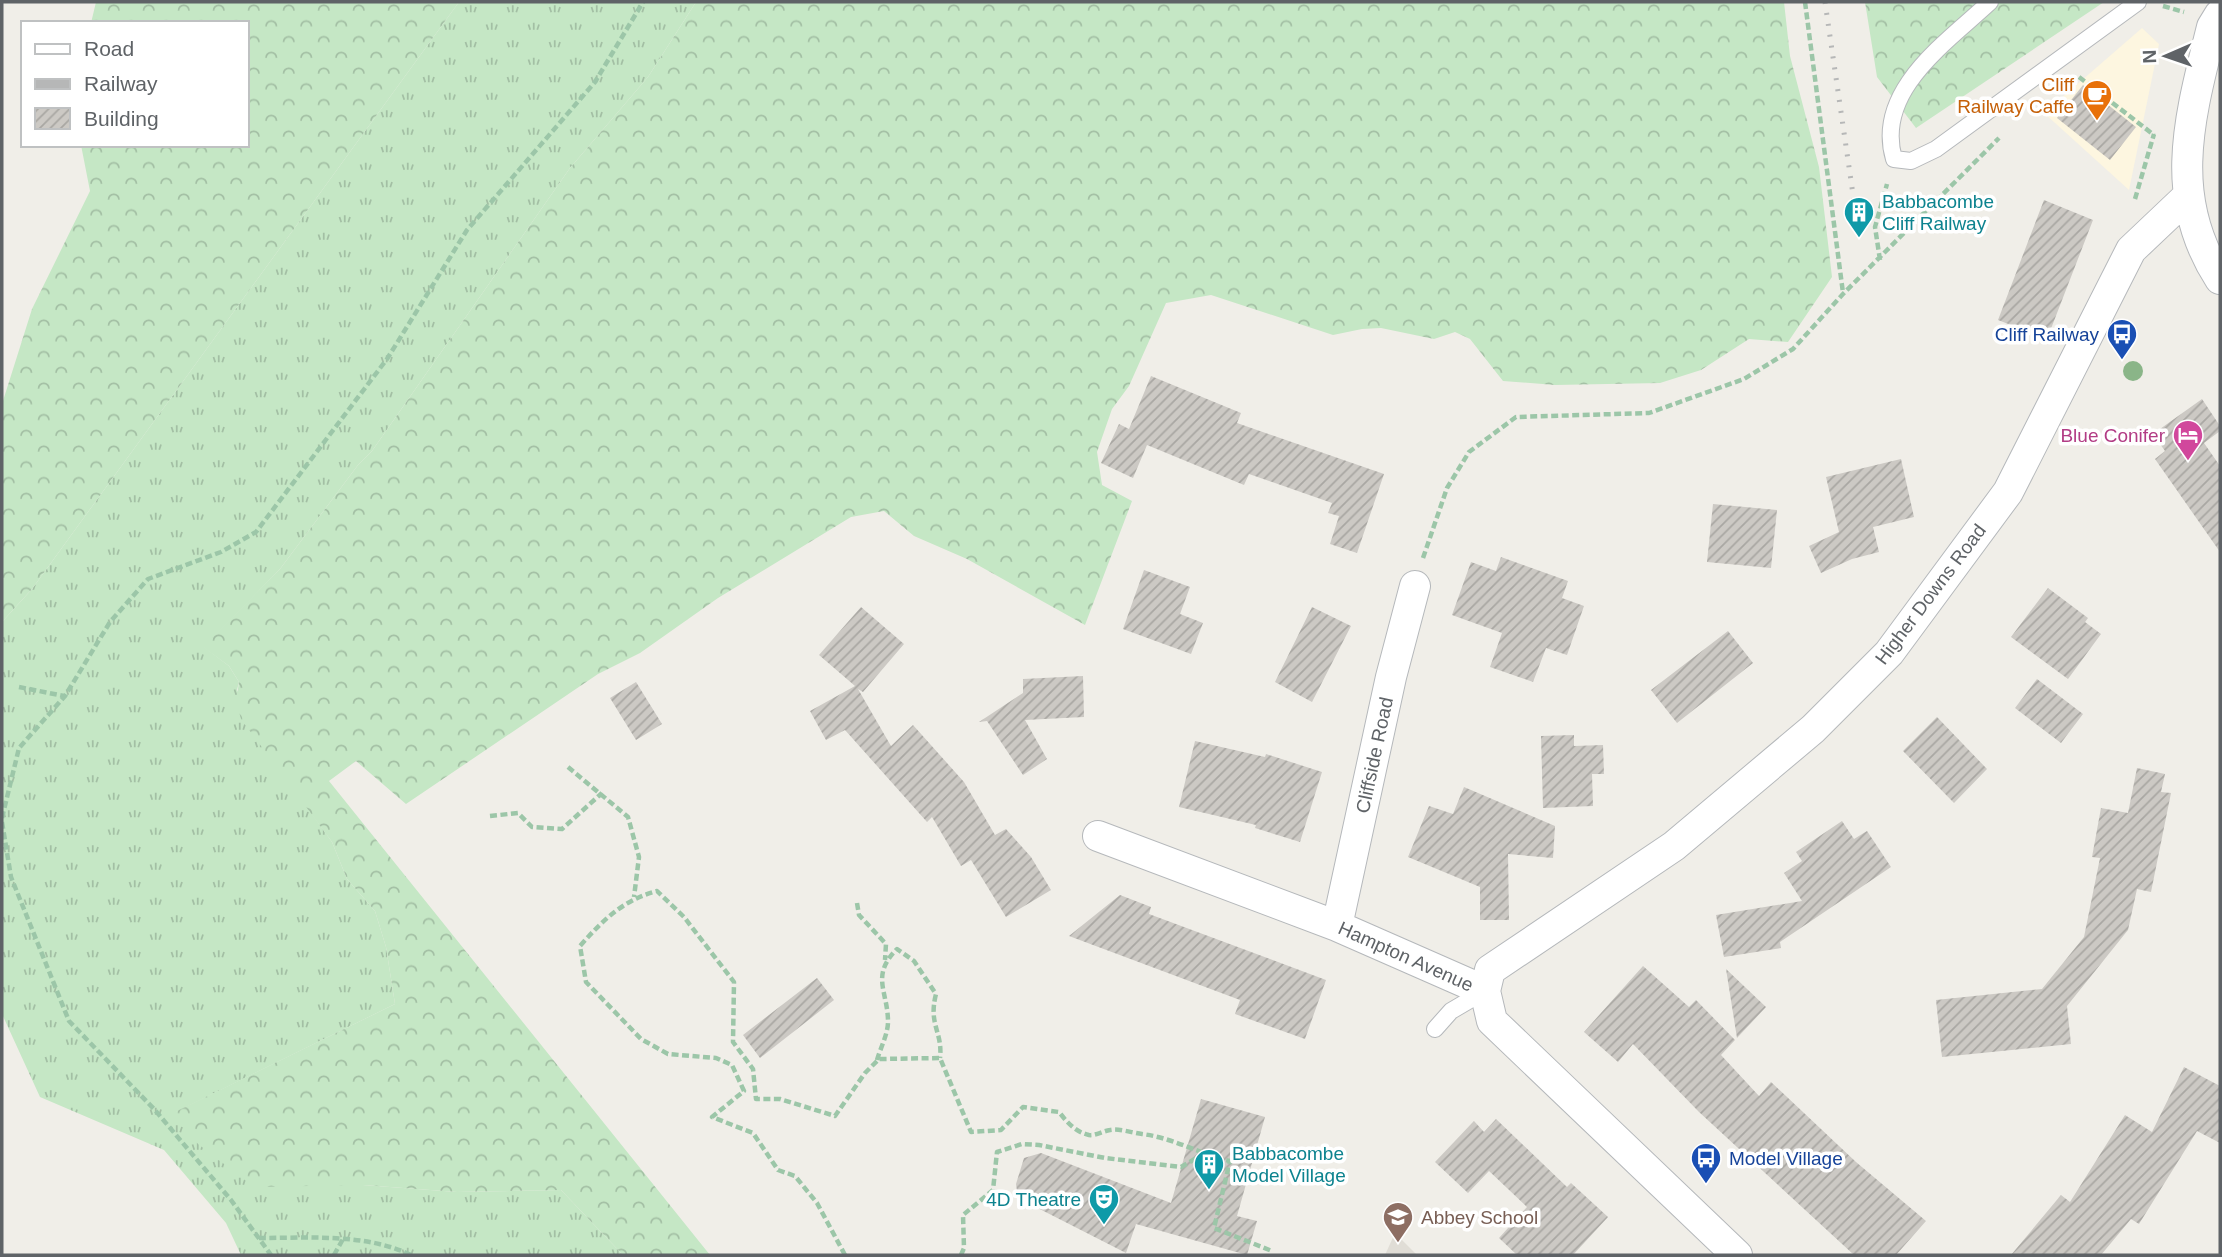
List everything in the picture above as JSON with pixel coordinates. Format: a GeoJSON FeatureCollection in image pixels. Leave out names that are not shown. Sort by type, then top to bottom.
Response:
{"type":"FeatureCollection","features":[{"type":"Feature","properties":{"kind":"street"},"geometry":{"type":"LineString","coordinates":[[2216,21],[2188,124],[2188,196],[2205,256],[2220,279]]}},
{"type":"Feature","properties":{"kind":"street","name":"Higher Downs Road"},"geometry":{"type":"LineString","coordinates":[[1485,991],[1490,970],[1674,846],[1813,729],[1889,653],[2008,492],[2131,250],[2188,196]]}},
{"type":"Feature","properties":{"kind":"street","name":"Cliffside Road"},"geometry":{"type":"LineString","coordinates":[[1337,926],[1391,677],[1415,586]]}},
{"type":"Feature","properties":{"kind":"street","name":"Hampton Avenue"},"geometry":{"type":"LineString","coordinates":[[1098,836],[1337,926],[1485,991],[1492,1021],[1737,1255]]}},
{"type":"Feature","properties":{"kind":"lane"},"geometry":{"type":"LineString","coordinates":[[1990,2],[1916,71],[1899,98],[1891,121],[1889,141],[1894,159],[1911,161],[1936,149],[2138,2]]}},
{"type":"Feature","properties":{"kind":"lane"},"geometry":{"type":"LineString","coordinates":[[1435,1029],[1451,1011],[1485,991]]}},
{"type":"Feature","properties":{"kind":"path"},"geometry":{"type":"LineString","coordinates":[[271,1255],[231,1200],[154,1109],[69,1021],[11,877],[2,820],[19,748],[65,696],[110,622],[148,579],[220,552],[256,532],[387,359],[467,230],[595,82],[643,2]]}},
{"type":"Feature","properties":{"kind":"path"},"geometry":{"type":"LineString","coordinates":[[1803,2],[1843,294]]}},
{"type":"Feature","properties":{"kind":"path"},"geometry":{"type":"LineString","coordinates":[[2157,9],[2166,4],[2216,21]]}},
{"type":"Feature","properties":{"kind":"path"},"geometry":{"type":"LineString","coordinates":[[2073,72],[2154,135]]}},
{"type":"Feature","properties":{"kind":"path"},"geometry":{"type":"LineString","coordinates":[[1415,586],[1447,488],[1469,452],[1516,417],[1649,413],[1744,379],[1793,349],[1843,294],[1880,261],[2002,135]]}},
{"type":"Feature","properties":{"kind":"path"},"geometry":{"type":"LineString","coordinates":[[1880,261],[1875,227],[1894,159]]}},
{"type":"Feature","properties":{"kind":"path"},"geometry":{"type":"LineString","coordinates":[[19,687],[65,696]]}},
{"type":"Feature","properties":{"kind":"path"},"geometry":{"type":"LineString","coordinates":[[568,767],[628,817],[639,857],[634,897]]}},
{"type":"Feature","properties":{"kind":"path"},"geometry":{"type":"LineString","coordinates":[[490,816],[517,813],[531,827],[562,829],[602,793]]}},
{"type":"Feature","properties":{"kind":"path"},"geometry":{"type":"LineString","coordinates":[[845,1255],[817,1203],[795,1176],[778,1170],[753,1133],[712,1117],[744,1091],[732,1065],[716,1058],[668,1054],[641,1039],[586,982],[580,946],[605,918],[634,897],[657,891],[684,917],[734,982],[733,1042],[753,1069],[756,1099],[779,1099],[835,1116],[877,1061],[888,1023],[881,985],[886,944],[859,915],[857,903]]}},
{"type":"Feature","properties":{"kind":"path"},"geometry":{"type":"LineString","coordinates":[[885,960],[897,949],[914,961],[936,994],[931,1014],[941,1049],[940,1058],[971,1132],[1001,1130],[1023,1107],[1059,1112],[1072,1128],[1091,1136],[1113,1129],[1188,1144],[1202,1155],[1230,1161],[1214,1228],[1272,1251]]}},
{"type":"Feature","properties":{"kind":"path"},"geometry":{"type":"LineString","coordinates":[[877,1061],[940,1058]]}},
{"type":"Feature","properties":{"kind":"path"},"geometry":{"type":"LineString","coordinates":[[961,1255],[964,1248],[963,1215],[993,1190],[998,1152],[1022,1144],[1039,1145],[1105,1158],[1181,1167],[1202,1155]]}},
{"type":"Feature","properties":{"kind":"path"},"geometry":{"type":"LineString","coordinates":[[259,1238],[343,1239],[396,1248],[411,1255]]}},
{"type":"Feature","properties":{"kind":"path"},"geometry":{"type":"LineString","coordinates":[[334,1255],[343,1239]]}},
{"type":"Feature","properties":{"kind":"shaded area"},"geometry":{"type":"Polygon","coordinates":[[[2142,28],[2159,44],[2129,190],[2044,113],[2142,28]]]}},
{"type":"Feature","properties":{"kind":"shaded area","name":"Abbey School"},"geometry":{"type":"Polygon","coordinates":[[[1395,1233],[1417,1255],[1385,1255],[1395,1233]]]}},
{"type":"Feature","properties":{"kind":"green space"},"geometry":{"type":"Polygon","coordinates":[[[96,2],[459,2],[32,589],[2,622],[2,404],[32,309],[90,191],[81,147],[248,147],[248,21],[91,21],[96,2]]]}},
{"type":"Feature","properties":{"kind":"green space"},"geometry":{"type":"Polygon","coordinates":[[[459,2],[696,2],[648,77],[570,168],[372,451],[358,465],[280,569],[204,647],[229,666],[239,682],[237,690],[264,747],[332,842],[347,879],[375,911],[386,947],[395,1004],[176,1112],[363,1185],[457,1192],[561,1190],[623,1255],[241,1255],[226,1223],[164,1150],[40,1097],[2,1014],[2,622],[32,589],[459,2]]]}},
{"type":"Feature","properties":{"kind":"green space"},"geometry":{"type":"Polygon","coordinates":[[[696,2],[1784,2],[1790,56],[1819,167],[1832,277],[1788,342],[1749,339],[1701,370],[1660,383],[1555,385],[1503,381],[1470,339],[1455,332],[1434,339],[1381,328],[1333,335],[1211,295],[1166,303],[1129,386],[1112,409],[1097,452],[1102,485],[1132,501],[1085,625],[967,559],[914,536],[884,511],[851,517],[718,598],[640,653],[598,674],[406,804],[356,761],[329,781],[710,1255],[623,1255],[561,1190],[457,1192],[363,1185],[254,1187],[198,1144],[175,1112],[395,1004],[386,947],[375,911],[347,879],[332,842],[241,719],[236,702],[239,682],[229,666],[203,647],[280,569],[358,465],[372,451],[570,168],[648,77],[696,2]]]}},
{"type":"Feature","properties":{"kind":"green space"},"geometry":{"type":"Polygon","coordinates":[[[1865,2],[2104,2],[1916,128],[1877,77],[1865,2]]]}},
{"type":"Feature","properties":{"kind":"building","name":"Cliff Railway Caffe"},"geometry":{"type":"Polygon","coordinates":[[[2083,85],[2136,127],[2110,160],[2057,118],[2083,85]]]}},
{"type":"Feature","properties":{"kind":"building"},"geometry":{"type":"Polygon","coordinates":[[[2044,200],[2093,220],[2047,339],[1998,320],[2044,200]]]}},
{"type":"Feature","properties":{"kind":"building"},"geometry":{"type":"Polygon","coordinates":[[[1151,376],[1241,413],[1237,423],[1384,474],[1357,553],[1330,544],[1339,516],[1328,513],[1332,503],[1249,474],[1244,485],[1147,445],[1133,478],[1101,463],[1119,424],[1129,429],[1151,376]]]}},
{"type":"Feature","properties":{"kind":"building","name":"Blue Conifer"},"geometry":{"type":"Polygon","coordinates":[[[2202,399],[2220,426],[2220,431],[2204,443],[2220,466],[2220,552],[2155,459],[2165,451],[2153,434],[2202,399]]]}},
{"type":"Feature","properties":{"kind":"building"},"geometry":{"type":"Polygon","coordinates":[[[1901,459],[1914,517],[1873,527],[1879,552],[1852,559],[1821,573],[1809,546],[1839,532],[1826,477],[1901,459]]]}},
{"type":"Feature","properties":{"kind":"building"},"geometry":{"type":"Polygon","coordinates":[[[1713,504],[1777,510],[1771,568],[1707,562],[1713,504]]]}},
{"type":"Feature","properties":{"kind":"building"},"geometry":{"type":"Polygon","coordinates":[[[1501,557],[1568,581],[1562,598],[1584,606],[1567,655],[1546,648],[1533,682],[1490,667],[1502,633],[1452,615],[1471,562],[1496,571],[1501,557]]]}},
{"type":"Feature","properties":{"kind":"building"},"geometry":{"type":"Polygon","coordinates":[[[1144,570],[1190,587],[1180,614],[1203,623],[1191,654],[1123,629],[1144,570]]]}},
{"type":"Feature","properties":{"kind":"building"},"geometry":{"type":"Polygon","coordinates":[[[2048,588],[2088,618],[2085,622],[2101,634],[2068,679],[2011,637],[2048,588]]]}},
{"type":"Feature","properties":{"kind":"building"},"geometry":{"type":"Polygon","coordinates":[[[861,607],[904,644],[863,692],[858,689],[891,746],[913,725],[964,782],[995,835],[1006,829],[1031,857],[1051,890],[1006,917],[971,860],[961,866],[932,817],[927,822],[845,730],[826,740],[810,711],[855,686],[819,655],[861,607]]]}},
{"type":"Feature","properties":{"kind":"building"},"geometry":{"type":"Polygon","coordinates":[[[1312,607],[1351,626],[1312,702],[1275,682],[1312,607]]]}},
{"type":"Feature","properties":{"kind":"building"},"geometry":{"type":"Polygon","coordinates":[[[1728,631],[1753,663],[1677,723],[1651,690],[1728,631]]]}},
{"type":"Feature","properties":{"kind":"building"},"geometry":{"type":"Polygon","coordinates":[[[1083,676],[1084,717],[1025,720],[1047,759],[1023,775],[987,721],[979,722],[1023,693],[1023,679],[1083,676]]]}},
{"type":"Feature","properties":{"kind":"building"},"geometry":{"type":"Polygon","coordinates":[[[2037,679],[2083,714],[2061,743],[2015,708],[2037,679]]]}},
{"type":"Feature","properties":{"kind":"building"},"geometry":{"type":"Polygon","coordinates":[[[636,682],[662,724],[636,740],[610,698],[636,682]]]}},
{"type":"Feature","properties":{"kind":"building"},"geometry":{"type":"Polygon","coordinates":[[[1937,717],[1987,769],[1954,803],[1903,751],[1937,717]]]}},
{"type":"Feature","properties":{"kind":"building"},"geometry":{"type":"Polygon","coordinates":[[[1574,735],[1574,746],[1603,745],[1604,774],[1592,774],[1593,806],[1543,808],[1541,736],[1574,735]]]}},
{"type":"Feature","properties":{"kind":"building"},"geometry":{"type":"Polygon","coordinates":[[[1195,741],[1265,757],[1266,754],[1322,772],[1300,842],[1255,828],[1256,825],[1179,807],[1195,741]]]}},
{"type":"Feature","properties":{"kind":"building"},"geometry":{"type":"Polygon","coordinates":[[[2137,768],[2165,774],[2161,792],[2171,793],[2151,892],[2137,889],[2128,930],[2067,1006],[2071,1044],[1942,1057],[1936,1000],[2042,989],[2084,937],[2100,858],[2092,857],[2101,808],[2128,813],[2137,768]]]}},
{"type":"Feature","properties":{"kind":"building"},"geometry":{"type":"Polygon","coordinates":[[[1464,787],[1555,826],[1553,858],[1508,854],[1509,920],[1480,920],[1480,887],[1408,857],[1429,806],[1453,814],[1464,787]]]}},
{"type":"Feature","properties":{"kind":"building"},"geometry":{"type":"Polygon","coordinates":[[[1842,821],[1854,839],[1867,831],[1891,867],[1780,942],[1781,948],[1724,957],[1716,915],[1802,901],[1784,873],[1802,861],[1796,852],[1842,821]]]}},
{"type":"Feature","properties":{"kind":"building"},"geometry":{"type":"Polygon","coordinates":[[[1120,895],[1151,907],[1149,914],[1326,980],[1305,1039],[1235,1014],[1240,1000],[1069,936],[1120,895]]]}},
{"type":"Feature","properties":{"kind":"building"},"geometry":{"type":"Polygon","coordinates":[[[1643,966],[1689,1007],[1696,1000],[1735,1040],[1721,1055],[1759,1096],[1771,1082],[1856,1162],[1926,1221],[1896,1255],[1854,1255],[1699,1112],[1633,1044],[1618,1062],[1584,1032],[1643,966]]]}},
{"type":"Feature","properties":{"kind":"building"},"geometry":{"type":"Polygon","coordinates":[[[1726,969],[1766,1007],[1737,1038],[1726,969]]]}},
{"type":"Feature","properties":{"kind":"building"},"geometry":{"type":"Polygon","coordinates":[[[817,978],[834,1000],[760,1058],[743,1035],[817,978]]]}},
{"type":"Feature","properties":{"kind":"building"},"geometry":{"type":"Polygon","coordinates":[[[2184,1067],[2220,1086],[2220,1143],[2197,1131],[2139,1224],[2131,1219],[2101,1255],[2011,1255],[2061,1195],[2070,1202],[2125,1115],[2152,1132],[2184,1067]]]}},
{"type":"Feature","properties":{"kind":"building"},"geometry":{"type":"Polygon","coordinates":[[[1201,1099],[1265,1117],[1237,1216],[1257,1221],[1247,1255],[1136,1224],[1126,1253],[1018,1198],[1016,1184],[1024,1158],[1041,1153],[1171,1203],[1201,1099]]]}},
{"type":"Feature","properties":{"kind":"building"},"geometry":{"type":"Polygon","coordinates":[[[1496,1119],[1567,1187],[1571,1183],[1608,1217],[1573,1255],[1517,1255],[1499,1238],[1527,1207],[1489,1171],[1468,1193],[1435,1162],[1474,1121],[1484,1132],[1496,1119]]]}},
{"type":"Feature","properties":{"kind":"railway"},"geometry":{"type":"LineString","coordinates":[[1825,2],[1856,215]]}},
{"type":"Feature","properties":{"kind":"place","name":"Cliff Railway Caffe"},"geometry":{"type":"Point","coordinates":[2097,122]}},
{"type":"Feature","properties":{"kind":"place","name":"Babbacombe Cliff Railway"},"geometry":{"type":"Point","coordinates":[1859,239]}},
{"type":"Feature","properties":{"kind":"place","name":"Cliff Railway"},"geometry":{"type":"Point","coordinates":[2122,361]}},
{"type":"Feature","properties":{"kind":"place","name":"Blue Conifer"},"geometry":{"type":"Point","coordinates":[2188,462]}},
{"type":"Feature","properties":{"kind":"place","name":"Model Village"},"geometry":{"type":"Point","coordinates":[1706,1185]}},
{"type":"Feature","properties":{"kind":"place","name":"Babbacombe Model Village"},"geometry":{"type":"Point","coordinates":[1209,1191]}},
{"type":"Feature","properties":{"kind":"place","name":"4D Theatre"},"geometry":{"type":"Point","coordinates":[1104,1226]}},
{"type":"Feature","properties":{"kind":"place","name":"Abbey School"},"geometry":{"type":"Point","coordinates":[1398,1244]}}]}
